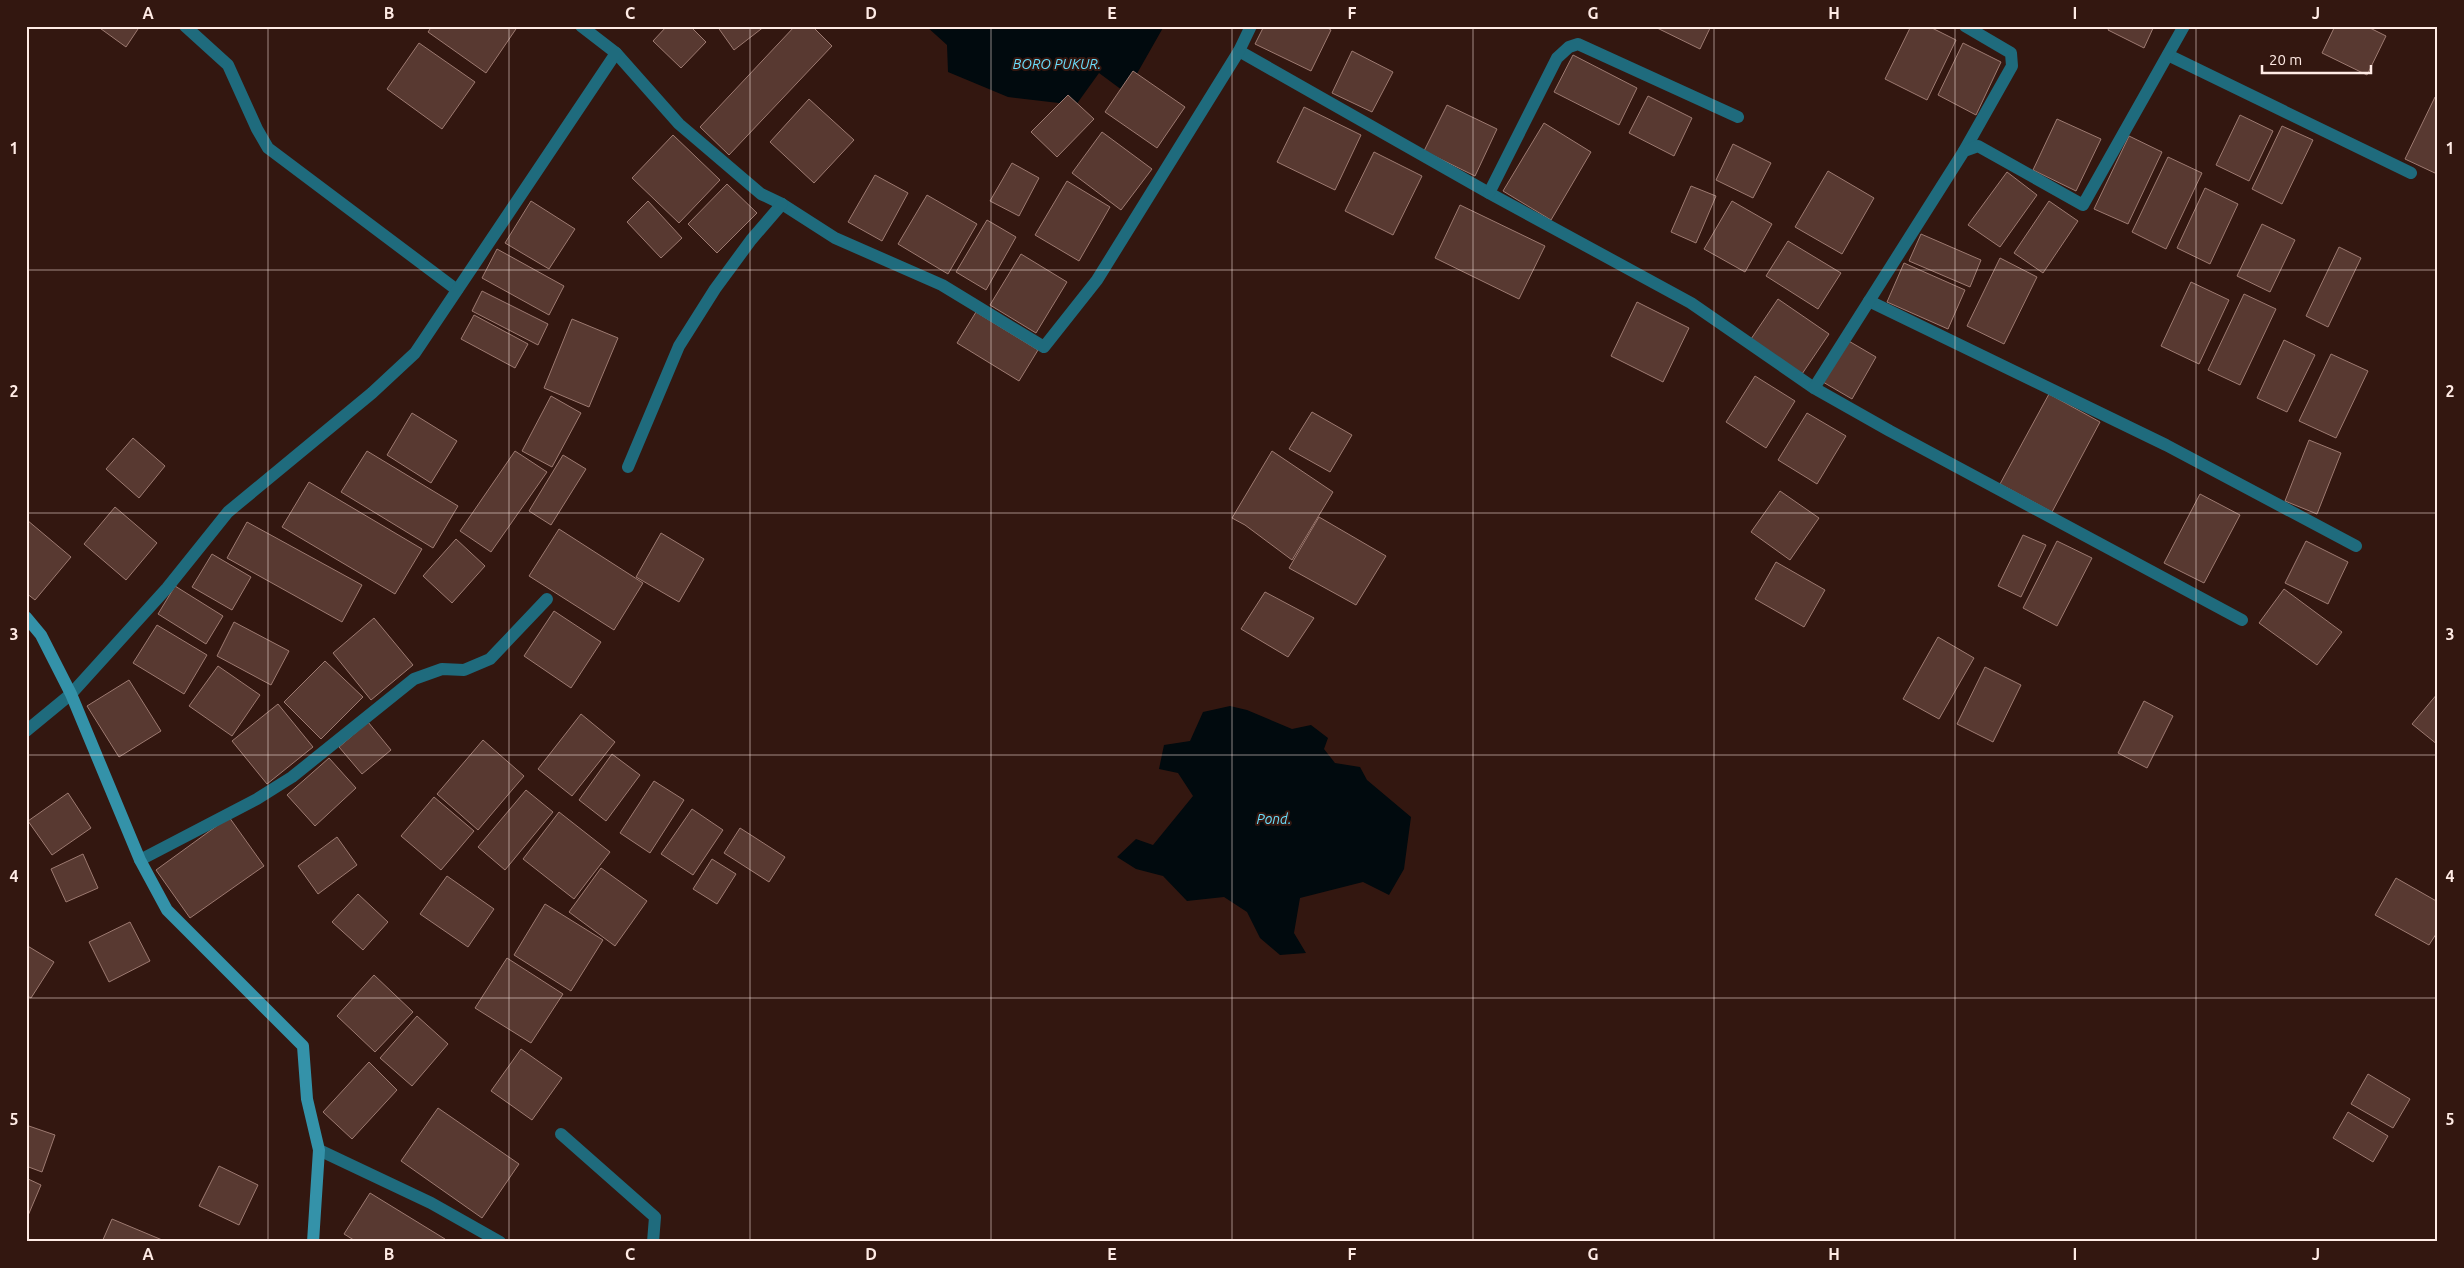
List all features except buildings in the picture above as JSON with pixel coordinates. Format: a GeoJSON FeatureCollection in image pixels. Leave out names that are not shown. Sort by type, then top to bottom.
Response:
{"type":"FeatureCollection","features":[{"type":"Feature","properties":{"kind":"street"},"geometry":{"type":"LineString","coordinates":[[185,26],[228,65],[256,129],[268,148],[457,290]]}},
{"type":"Feature","properties":{"kind":"street"},"geometry":{"type":"LineString","coordinates":[[581,26],[616,53],[679,124],[761,194],[782,204],[835,238],[942,285],[1044,347],[1097,280],[1239,51],[1251,26]]}},
{"type":"Feature","properties":{"kind":"street"},"geometry":{"type":"LineString","coordinates":[[1814,388],[1964,151],[2012,66],[2010,53],[1965,26]]}},
{"type":"Feature","properties":{"kind":"street"},"geometry":{"type":"LineString","coordinates":[[1964,151],[1978,146],[2083,205],[2184,26]]}},
{"type":"Feature","properties":{"kind":"street"},"geometry":{"type":"LineString","coordinates":[[1489,193],[1557,58],[1569,47],[1578,44],[1738,117]]}},
{"type":"Feature","properties":{"kind":"street"},"geometry":{"type":"LineString","coordinates":[[1239,51],[1489,193],[1692,303],[1814,388],[1899,436],[2242,620]]}},
{"type":"Feature","properties":{"kind":"street"},"geometry":{"type":"LineString","coordinates":[[26,731],[71,694],[167,588],[228,512],[372,393],[415,353],[616,53]]}},
{"type":"Feature","properties":{"kind":"street"},"geometry":{"type":"LineString","coordinates":[[2168,55],[2411,173]]}},
{"type":"Feature","properties":{"kind":"street"},"geometry":{"type":"LineString","coordinates":[[628,467],[679,346],[720,282],[751,240],[782,204]]}},
{"type":"Feature","properties":{"kind":"street"},"geometry":{"type":"LineString","coordinates":[[1869,301],[2166,445],[2356,546]]}},
{"type":"Feature","properties":{"kind":"street"},"geometry":{"type":"LineString","coordinates":[[140,860],[257,799],[292,777],[414,679],[442,669],[464,670],[490,658],[548,599]]}},
{"type":"Feature","properties":{"kind":"street"},"geometry":{"type":"LineString","coordinates":[[26,618],[41,635],[71,694],[140,860],[167,910],[303,1046],[307,1099],[319,1150],[313,1242]]}},
{"type":"Feature","properties":{"kind":"street"},"geometry":{"type":"LineString","coordinates":[[561,1134],[655,1217],[653,1242]]}},
{"type":"Feature","properties":{"kind":"street"},"geometry":{"type":"LineString","coordinates":[[319,1150],[431,1203],[500,1242]]}},
{"type":"Feature","properties":{"kind":"water","name":"BORO PUKUR."},"geometry":{"type":"Polygon","coordinates":[[[926,26],[1164,26],[1126,93],[1099,73],[1076,105],[1008,97],[948,72],[947,45],[926,26]]]}},
{"type":"Feature","properties":{"kind":"water","name":"Pond."},"geometry":{"type":"Polygon","coordinates":[[[1230,706],[1247,710],[1292,729],[1311,725],[1328,738],[1324,749],[1335,763],[1360,767],[1367,780],[1411,817],[1404,869],[1389,895],[1363,882],[1300,898],[1294,933],[1306,953],[1280,955],[1260,938],[1247,912],[1224,897],[1187,901],[1163,876],[1136,869],[1117,857],[1136,839],[1153,845],[1193,796],[1178,773],[1159,769],[1164,745],[1190,741],[1203,712],[1230,706]]]}}]}
